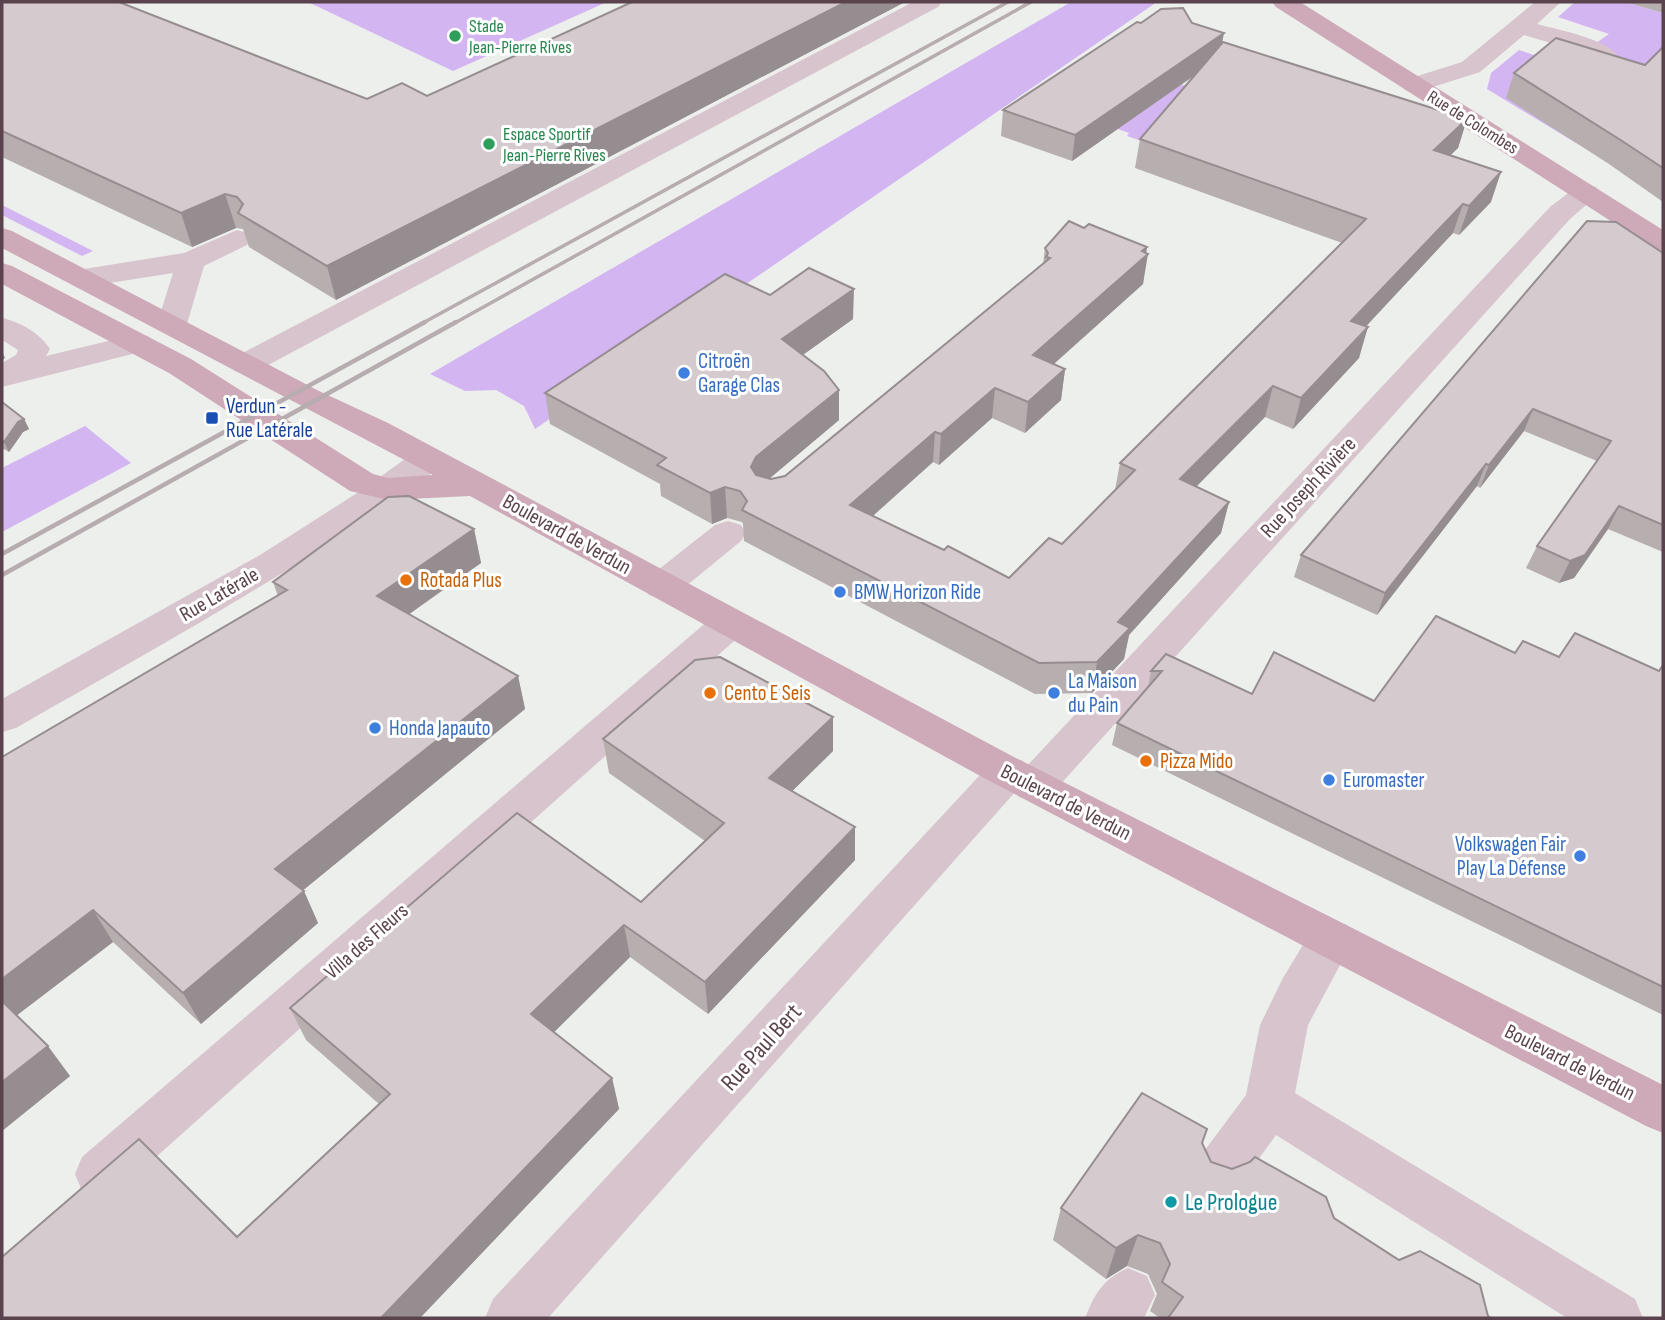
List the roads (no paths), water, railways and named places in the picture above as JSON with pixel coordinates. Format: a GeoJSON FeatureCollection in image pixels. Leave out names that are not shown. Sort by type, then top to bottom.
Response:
{"type":"FeatureCollection","features":[{"type":"Feature","properties":{"kind":"main road","name":"Rue de Colombes"},"geometry":{"type":"LineString","coordinates":[[1284,2],[1411,98],[1440,102],[1663,242]]}},
{"type":"Feature","properties":{"kind":"main road","name":"Boulevard de Verdun"},"geometry":{"type":"LineString","coordinates":[[2,237],[428,459],[1021,779],[1663,1110]]}},
{"type":"Feature","properties":{"kind":"main road"},"geometry":{"type":"LineString","coordinates":[[2,272],[137,343],[229,396],[309,451],[362,483],[388,489],[475,484]]}},
{"type":"Feature","properties":{"kind":"street"},"geometry":{"type":"LineString","coordinates":[[246,364],[930,2]]}},
{"type":"Feature","properties":{"kind":"street"},"geometry":{"type":"LineString","coordinates":[[1411,98],[1471,67],[1549,2]]}},
{"type":"Feature","properties":{"kind":"street"},"geometry":{"type":"LineString","coordinates":[[1520,26],[1596,49],[1608,57],[1609,62],[1602,70]]}},
{"type":"Feature","properties":{"kind":"street","name":"Rue Joseph Rivière"},"geometry":{"type":"LineString","coordinates":[[1021,779],[1560,213],[1586,193]]}},
{"type":"Feature","properties":{"kind":"street"},"geometry":{"type":"LineString","coordinates":[[83,278],[191,261],[237,239]]}},
{"type":"Feature","properties":{"kind":"street"},"geometry":{"type":"LineString","coordinates":[[172,324],[191,261]]}},
{"type":"Feature","properties":{"kind":"street"},"geometry":{"type":"LineString","coordinates":[[2,327],[31,344],[34,349],[29,360],[2,377]]}},
{"type":"Feature","properties":{"kind":"street"},"geometry":{"type":"LineString","coordinates":[[2,377],[137,343]]}},
{"type":"Feature","properties":{"kind":"street","name":"Rue Latérale"},"geometry":{"type":"LineString","coordinates":[[2,717],[306,544],[428,459]]}},
{"type":"Feature","properties":{"kind":"street"},"geometry":{"type":"LineString","coordinates":[[662,586],[728,533]]}},
{"type":"Feature","properties":{"kind":"street","name":"Villa des Fleurs"},"geometry":{"type":"LineString","coordinates":[[71,1200],[730,622]]}},
{"type":"Feature","properties":{"kind":"street","name":"Rue Paul Bert"},"geometry":{"type":"LineString","coordinates":[[512,1318],[686,1129],[1021,779]]}},
{"type":"Feature","properties":{"kind":"street"},"geometry":{"type":"LineString","coordinates":[[1217,1175],[1269,1104],[1284,1025],[1299,992],[1331,939]]}},
{"type":"Feature","properties":{"kind":"street"},"geometry":{"type":"LineString","coordinates":[[1269,1104],[1616,1318]]}},
{"type":"Feature","properties":{"kind":"railway"},"geometry":{"type":"LineString","coordinates":[[421,324],[1008,2]]}},
{"type":"Feature","properties":{"kind":"railway"},"geometry":{"type":"LineString","coordinates":[[453,324],[1031,2]]}},
{"type":"Feature","properties":{"kind":"railway"},"geometry":{"type":"LineString","coordinates":[[2,554],[425,322]]}},
{"type":"Feature","properties":{"kind":"railway"},"geometry":{"type":"LineString","coordinates":[[2,575],[456,322]]}},
{"type":"Feature","properties":{"kind":"place","name":"Stade Jean-Pierre Rives"},"geometry":{"type":"Point","coordinates":[455,36]}},
{"type":"Feature","properties":{"kind":"place","name":"Espace Sportif Jean-Pierre Rives"},"geometry":{"type":"Point","coordinates":[489,144]}},
{"type":"Feature","properties":{"kind":"place","name":"Citroën Garage Clas"},"geometry":{"type":"Point","coordinates":[684,373]}},
{"type":"Feature","properties":{"kind":"place","name":"Verdun - Rue Latérale"},"geometry":{"type":"Point","coordinates":[212,418]}},
{"type":"Feature","properties":{"kind":"place","name":"Rotada Plus"},"geometry":{"type":"Point","coordinates":[406,580]}},
{"type":"Feature","properties":{"kind":"place","name":"BMW Horizon Ride"},"geometry":{"type":"Point","coordinates":[840,592]}},
{"type":"Feature","properties":{"kind":"place","name":"Cento E Seis"},"geometry":{"type":"Point","coordinates":[710,693]}},
{"type":"Feature","properties":{"kind":"place","name":"La Maison du Pain"},"geometry":{"type":"Point","coordinates":[1054,693]}},
{"type":"Feature","properties":{"kind":"place","name":"Honda Japauto"},"geometry":{"type":"Point","coordinates":[375,728]}},
{"type":"Feature","properties":{"kind":"place","name":"Pizza Mido"},"geometry":{"type":"Point","coordinates":[1146,761]}},
{"type":"Feature","properties":{"kind":"place","name":"Euromaster"},"geometry":{"type":"Point","coordinates":[1329,780]}},
{"type":"Feature","properties":{"kind":"place","name":"Volkswagen Fair Play La Défense"},"geometry":{"type":"Point","coordinates":[1580,856]}},
{"type":"Feature","properties":{"kind":"place","name":"Le Prologue"},"geometry":{"type":"Point","coordinates":[1171,1202]}}]}
